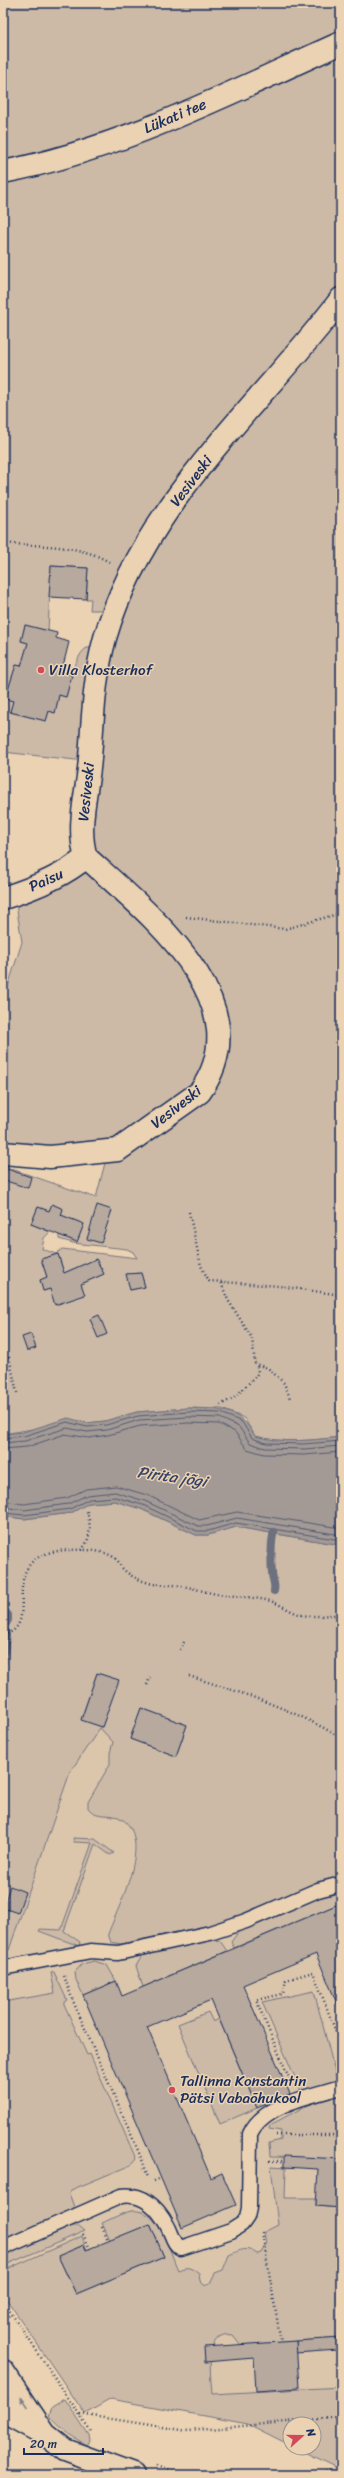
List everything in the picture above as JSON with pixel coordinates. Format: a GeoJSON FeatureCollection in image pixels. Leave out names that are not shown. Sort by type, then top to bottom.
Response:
{"type":"FeatureCollection","features":[{"type":"Feature","properties":{"kind":"street","name":"Lükati tee"},"geometry":{"type":"LineString","coordinates":[[3,172],[67,157],[119,139],[341,43]]}},
{"type":"Feature","properties":{"kind":"street","name":"Vesiveski"},"geometry":{"type":"LineString","coordinates":[[3,1153],[50,1157],[118,1150],[200,1092],[216,1063],[220,1032],[206,988],[167,932],[86,857],[81,836],[88,783],[96,674],[105,638],[129,574],[146,544],[187,484],[341,299]]}},
{"type":"Feature","properties":{"kind":"street","name":"Paisu"},"geometry":{"type":"LineString","coordinates":[[3,898],[60,875],[74,867],[86,857]]}},
{"type":"Feature","properties":{"kind":"street"},"geometry":{"type":"LineString","coordinates":[[3,2371],[45,2434]]}},
{"type":"Feature","properties":{"kind":"street"},"geometry":{"type":"LineString","coordinates":[[3,2408],[14,2417],[45,2434],[65,2450],[134,2475]]}},
{"type":"Feature","properties":{"kind":"lane"},"geometry":{"type":"LineString","coordinates":[[3,1968],[91,1951],[118,1953],[210,1933],[246,1921],[318,1890],[341,1884]]}},
{"type":"Feature","properties":{"kind":"lane"},"geometry":{"type":"LineString","coordinates":[[3,2248],[121,2196],[128,2195],[138,2196],[156,2208],[167,2224],[175,2243],[182,2248],[231,2231],[242,2224],[249,2208],[250,2134],[254,2125],[281,2107],[341,2087]]}},
{"type":"Feature","properties":{"kind":"path"},"geometry":{"type":"LineString","coordinates":[[3,543],[74,547],[94,553],[129,574]]}},
{"type":"Feature","properties":{"kind":"path"},"geometry":{"type":"LineString","coordinates":[[184,917],[285,929],[341,914]]}},
{"type":"Feature","properties":{"kind":"path"},"geometry":{"type":"LineString","coordinates":[[189,1212],[206,1277],[209,1281],[279,1286],[341,1295]]}},
{"type":"Feature","properties":{"kind":"path"},"geometry":{"type":"LineString","coordinates":[[220,1405],[234,1398],[256,1376],[258,1372],[252,1338],[228,1300],[221,1283]]}},
{"type":"Feature","properties":{"kind":"path"},"geometry":{"type":"LineString","coordinates":[[9,1357],[17,1393]]}},
{"type":"Feature","properties":{"kind":"path"},"geometry":{"type":"LineString","coordinates":[[257,1366],[268,1368],[275,1374],[284,1383],[290,1398]]}},
{"type":"Feature","properties":{"kind":"path"},"geometry":{"type":"LineString","coordinates":[[80,1550],[87,1545],[89,1536],[90,1517],[86,1509]]}},
{"type":"Feature","properties":{"kind":"path"},"geometry":{"type":"LineString","coordinates":[[3,1636],[17,1628],[21,1617],[18,1587],[20,1576],[28,1565],[46,1554],[64,1550],[80,1550],[108,1554],[116,1559],[129,1575],[148,1583],[266,1600],[308,1616],[341,1615]]}},
{"type":"Feature","properties":{"kind":"path"},"geometry":{"type":"LineString","coordinates":[[180,1650],[184,1642]]}},
{"type":"Feature","properties":{"kind":"path"},"geometry":{"type":"LineString","coordinates":[[189,1676],[266,1700],[306,1718],[341,1738]]}},
{"type":"Feature","properties":{"kind":"path"},"geometry":{"type":"LineString","coordinates":[[147,1685],[150,1677]]}},
{"type":"Feature","properties":{"kind":"path"},"geometry":{"type":"LineString","coordinates":[[59,1958],[73,2001],[143,2162],[149,2183]]}},
{"type":"Feature","properties":{"kind":"path"},"geometry":{"type":"LineString","coordinates":[[299,2101],[256,2000],[282,1994],[286,1980],[313,1972],[341,2045]]}},
{"type":"Feature","properties":{"kind":"path"},"geometry":{"type":"LineString","coordinates":[[276,2136],[341,2135]]}},
{"type":"Feature","properties":{"kind":"path"},"geometry":{"type":"LineString","coordinates":[[246,2217],[262,2233],[281,2342]]}},
{"type":"Feature","properties":{"kind":"path"},"geometry":{"type":"LineString","coordinates":[[83,2234],[90,2249]]}},
{"type":"Feature","properties":{"kind":"path"},"geometry":{"type":"LineString","coordinates":[[3,2301],[80,2414],[188,2431],[341,2417]]}},
{"type":"Feature","properties":{"kind":"path"},"geometry":{"type":"LineString","coordinates":[[3,2322],[12,2314]]}},
{"type":"Feature","properties":{"kind":"path"},"geometry":{"type":"LineString","coordinates":[[318,2475],[327,2471],[341,2470]]}},
{"type":"Feature","properties":{"kind":"shaded area"},"geometry":{"type":"Polygon","coordinates":[[[3,3],[341,3],[341,1437],[298,1441],[265,1438],[255,1436],[244,1418],[222,1409],[188,1408],[137,1412],[105,1421],[87,1423],[74,1422],[3,1434],[3,1166],[96,1198],[106,1159],[76,1144],[44,1146],[3,1144],[3,1002],[22,942],[16,904],[74,876],[107,610],[90,610],[91,599],[86,599],[88,568],[51,566],[48,631],[25,625],[21,641],[28,643],[21,666],[16,665],[5,699],[13,701],[10,712],[46,721],[49,711],[55,713],[59,695],[66,697],[76,663],[83,651],[87,648],[94,648],[85,761],[3,752],[3,3]],[[52,1204],[49,1211],[38,1207],[31,1224],[50,1232],[44,1238],[42,1249],[56,1254],[62,1249],[137,1258],[133,1252],[127,1249],[73,1243],[59,1239],[59,1235],[77,1242],[84,1224],[61,1215],[63,1209],[52,1204]],[[58,1254],[41,1259],[47,1277],[40,1280],[44,1291],[50,1289],[84,1295],[81,1284],[104,1274],[96,1259],[64,1273],[58,1254]],[[141,1273],[127,1274],[130,1290],[145,1287],[141,1273]]]}},
{"type":"Feature","properties":{"kind":"shaded area"},"geometry":{"type":"Polygon","coordinates":[[[115,1501],[141,1509],[196,1535],[208,1535],[236,1527],[341,1545],[341,1877],[312,1885],[220,1923],[121,1944],[111,1942],[108,1934],[131,1874],[135,1842],[131,1829],[122,1819],[95,1813],[88,1808],[88,1802],[110,1764],[110,1753],[113,1742],[100,1728],[70,1772],[9,1950],[3,1953],[3,1516],[24,1519],[71,1513],[89,1503],[115,1501]],[[97,1673],[81,1719],[102,1727],[118,1680],[97,1673]],[[141,1708],[130,1739],[176,1756],[187,1725],[141,1708]]]}},
{"type":"Feature","properties":{"kind":"shaded area","name":"Tallinna Konstantin Pätsi Vabaõhukool"},"geometry":{"type":"Polygon","coordinates":[[[341,1620],[341,2390],[212,2399],[3,2281],[3,1899],[90,1722],[176,1756],[341,1620]]]}},
{"type":"Feature","properties":{"kind":"shaded area"},"geometry":{"type":"Polygon","coordinates":[[[73,1838],[95,1839],[114,1853],[110,1855],[95,1844],[64,1931],[80,1942],[79,1946],[39,1931],[40,1929],[61,1930],[92,1843],[74,1842],[73,1838]]]}},
{"type":"Feature","properties":{"kind":"shaded area"},"geometry":{"type":"Polygon","coordinates":[[[341,1891],[341,1903],[234,1948],[231,1942],[239,1931],[329,1893],[341,1891]]]}},
{"type":"Feature","properties":{"kind":"shaded area"},"geometry":{"type":"Polygon","coordinates":[[[211,1939],[220,1941],[227,1951],[143,1987],[136,1966],[142,1956],[211,1939]]]}},
{"type":"Feature","properties":{"kind":"shaded area"},"geometry":{"type":"Polygon","coordinates":[[[94,1961],[107,1965],[116,1981],[83,1995],[76,1980],[75,1972],[82,1964],[94,1961]]]}},
{"type":"Feature","properties":{"kind":"shaded area"},"geometry":{"type":"Polygon","coordinates":[[[54,1972],[67,2000],[64,2004],[87,2055],[90,2054],[136,2159],[131,2165],[71,2190],[69,2193],[74,2207],[69,2213],[3,2240],[3,2002],[55,1993],[51,1973],[54,1972]]]}},
{"type":"Feature","properties":{"kind":"shaded area"},"geometry":{"type":"Polygon","coordinates":[[[314,1991],[337,2080],[301,2091],[262,2002],[314,1991]]]}},
{"type":"Feature","properties":{"kind":"shaded area"},"geometry":{"type":"Polygon","coordinates":[[[208,2012],[213,2022],[219,2019],[257,2108],[220,2124],[178,2024],[208,2012]]]}},
{"type":"Feature","properties":{"kind":"shaded area"},"geometry":{"type":"Polygon","coordinates":[[[341,2092],[341,2159],[270,2157],[269,2143],[281,2140],[281,2131],[269,2129],[270,2125],[304,2107],[341,2092]]]}},
{"type":"Feature","properties":{"kind":"shaded area"},"geometry":{"type":"Polygon","coordinates":[[[271,2166],[286,2167],[285,2198],[316,2198],[316,2206],[341,2208],[341,2338],[241,2345],[233,2335],[223,2335],[217,2339],[213,2346],[211,2356],[210,2366],[212,2394],[341,2387],[341,2470],[312,2456],[322,2456],[322,2416],[282,2416],[282,2441],[248,2424],[111,2399],[85,2414],[3,2294],[3,2271],[82,2236],[87,2250],[84,2245],[58,2256],[76,2294],[164,2257],[150,2224],[110,2241],[102,2223],[131,2211],[141,2212],[149,2216],[156,2223],[167,2242],[178,2270],[184,2268],[191,2269],[199,2274],[200,2281],[204,2285],[210,2283],[215,2273],[223,2270],[229,2255],[246,2249],[257,2254],[261,2253],[266,2244],[264,2232],[278,2225],[271,2166]]]}},
{"type":"Feature","properties":{"kind":"shaded area"},"geometry":{"type":"Polygon","coordinates":[[[73,2226],[79,2226],[85,2231],[3,2266],[3,2256],[73,2226]]]}},
{"type":"Feature","properties":{"kind":"shaded area"},"geometry":{"type":"Polygon","coordinates":[[[65,2399],[89,2435],[90,2440],[86,2445],[67,2433],[49,2416],[52,2407],[65,2399]]]}},
{"type":"Feature","properties":{"kind":"water","name":"Pirita jõgi"},"geometry":{"type":"Polygon","coordinates":[[[188,1408],[218,1410],[234,1414],[242,1419],[255,1436],[265,1438],[298,1441],[341,1437],[341,1545],[236,1527],[208,1535],[196,1535],[141,1509],[115,1501],[89,1503],[71,1513],[24,1519],[3,1516],[3,1434],[23,1432],[68,1418],[87,1423],[105,1421],[137,1412],[188,1408]]]}},
{"type":"Feature","properties":{"kind":"building"},"geometry":{"type":"Polygon","coordinates":[[[51,566],[88,568],[86,599],[49,597],[51,566]]]}},
{"type":"Feature","properties":{"kind":"building","name":"Villa Klosterhof"},"geometry":{"type":"Polygon","coordinates":[[[25,625],[57,633],[56,638],[69,642],[63,666],[67,667],[66,673],[72,675],[66,697],[59,695],[55,713],[49,711],[46,721],[10,712],[13,701],[5,699],[16,665],[21,666],[28,643],[21,641],[25,625]]]}},
{"type":"Feature","properties":{"kind":"building"},"geometry":{"type":"Polygon","coordinates":[[[7,1169],[31,1177],[28,1188],[3,1180],[7,1169]]]}},
{"type":"Feature","properties":{"kind":"building"},"geometry":{"type":"Polygon","coordinates":[[[52,1204],[63,1209],[61,1215],[84,1224],[77,1242],[31,1224],[38,1207],[49,1211],[52,1204]]]}},
{"type":"Feature","properties":{"kind":"building"},"geometry":{"type":"Polygon","coordinates":[[[97,1205],[112,1210],[101,1243],[87,1239],[97,1205]]]}},
{"type":"Feature","properties":{"kind":"building"},"geometry":{"type":"Polygon","coordinates":[[[58,1254],[64,1273],[96,1259],[104,1274],[81,1284],[85,1295],[55,1305],[50,1289],[43,1291],[40,1280],[47,1277],[41,1259],[58,1254]]]}},
{"type":"Feature","properties":{"kind":"building"},"geometry":{"type":"Polygon","coordinates":[[[141,1273],[145,1287],[130,1290],[126,1274],[141,1273]]]}},
{"type":"Feature","properties":{"kind":"building"},"geometry":{"type":"Polygon","coordinates":[[[99,1315],[107,1334],[98,1338],[90,1319],[99,1315]]]}},
{"type":"Feature","properties":{"kind":"building"},"geometry":{"type":"Polygon","coordinates":[[[31,1334],[36,1348],[27,1351],[22,1337],[31,1334]]]}},
{"type":"Feature","properties":{"kind":"building"},"geometry":{"type":"Polygon","coordinates":[[[97,1673],[119,1680],[102,1727],[81,1720],[97,1673]]]}},
{"type":"Feature","properties":{"kind":"building"},"geometry":{"type":"Polygon","coordinates":[[[141,1708],[187,1725],[176,1756],[130,1739],[141,1708]]]}},
{"type":"Feature","properties":{"kind":"building"},"geometry":{"type":"Polygon","coordinates":[[[10,1886],[25,1892],[18,1913],[3,1908],[10,1886]]]}},
{"type":"Feature","properties":{"kind":"building"},"geometry":{"type":"Polygon","coordinates":[[[341,1903],[341,2013],[316,1954],[243,1985],[290,2094],[257,2108],[211,2000],[147,2027],[211,2178],[222,2173],[236,2205],[182,2228],[83,1995],[116,1981],[122,1996],[341,1903]]]}},
{"type":"Feature","properties":{"kind":"building"},"geometry":{"type":"Polygon","coordinates":[[[284,2156],[341,2159],[341,2208],[316,2206],[318,2169],[284,2167],[284,2156]]]}},
{"type":"Feature","properties":{"kind":"building"},"geometry":{"type":"Polygon","coordinates":[[[150,2224],[164,2257],[76,2294],[58,2256],[84,2245],[86,2250],[150,2224]]]}},
{"type":"Feature","properties":{"kind":"building"},"geometry":{"type":"Polygon","coordinates":[[[341,2338],[341,2387],[339,2387],[337,2350],[296,2353],[296,2341],[341,2338]]]}},
{"type":"Feature","properties":{"kind":"building"},"geometry":{"type":"Polygon","coordinates":[[[296,2341],[299,2388],[256,2391],[254,2358],[205,2362],[204,2347],[296,2341]]]}},
{"type":"Feature","properties":{"kind":"waterway"},"geometry":{"type":"LineString","coordinates":[[274,1532],[271,1558],[272,1575],[275,1586],[274,1591]]}},
{"type":"Feature","properties":{"kind":"waterway"},"geometry":{"type":"LineString","coordinates":[[3,1609],[8,1615],[8,1620],[4,1627],[6,1635],[3,1661]]}},
{"type":"Feature","properties":{"kind":"place","name":"Villa Klosterhof"},"geometry":{"type":"Point","coordinates":[41,670]}},
{"type":"Feature","properties":{"kind":"place","name":"Tallinna Konstantin Pätsi Vabaõhukool"},"geometry":{"type":"Point","coordinates":[172,2090]}}]}
